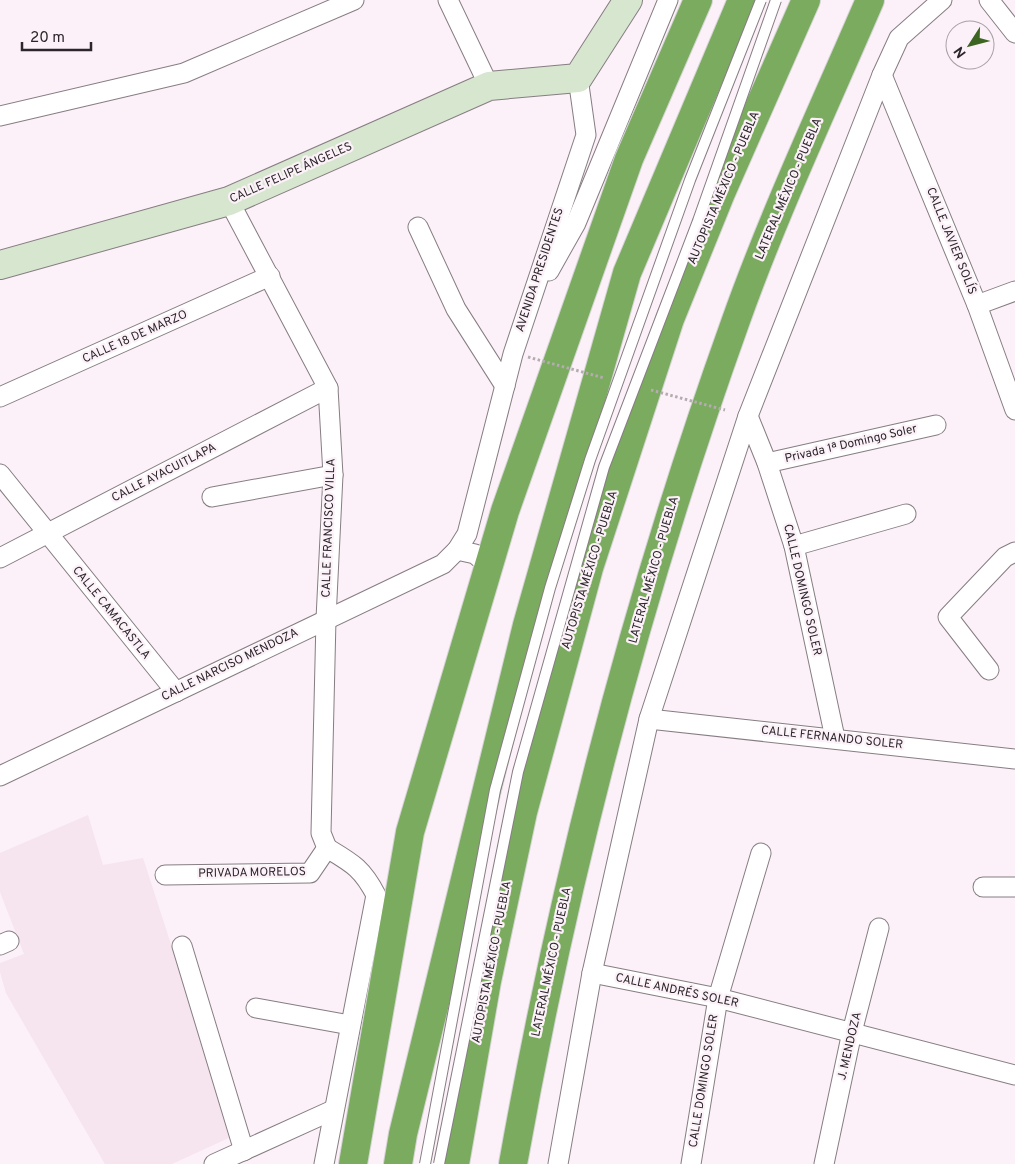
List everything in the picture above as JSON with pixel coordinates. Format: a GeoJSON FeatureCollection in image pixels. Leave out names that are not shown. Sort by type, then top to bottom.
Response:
{"type":"FeatureCollection","features":[{"type":"Feature","properties":{"kind":"highway"},"geometry":{"type":"LineString","coordinates":[[352,1164],[410,832],[505,511],[629,159],[698,0]]}},
{"type":"Feature","properties":{"kind":"highway"},"geometry":{"type":"LineString","coordinates":[[398,1164],[406,1124],[527,625],[627,273],[742,0]]}},
{"type":"Feature","properties":{"kind":"highway","name":"AUTOPISTA MÉXICO - PUEBLA"},"geometry":{"type":"LineString","coordinates":[[455,1164],[487,981],[523,812],[589,568],[674,310],[721,193],[806,0]]}},
{"type":"Feature","properties":{"kind":"highway","name":"LATERAL MÉXICO - PUEBLA"},"geometry":{"type":"LineString","coordinates":[[513,1164],[532,1053],[560,919],[652,570],[681,478],[736,320],[798,165],[870,0]]}},
{"type":"Feature","properties":{"kind":"main road"},"geometry":{"type":"LineString","coordinates":[[578,78],[628,0]]}},
{"type":"Feature","properties":{"kind":"main road","name":"CALLE FELIPE ÁNGELES"},"geometry":{"type":"LineString","coordinates":[[0,266],[228,201],[489,86],[578,78]]}},
{"type":"Feature","properties":{"kind":"street"},"geometry":{"type":"LineString","coordinates":[[0,116],[184,73],[354,0]]}},
{"type":"Feature","properties":{"kind":"street"},"geometry":{"type":"LineString","coordinates":[[448,0],[489,86]]}},
{"type":"Feature","properties":{"kind":"street"},"geometry":{"type":"LineString","coordinates":[[528,308],[576,223],[668,0]]}},
{"type":"Feature","properties":{"kind":"street"},"geometry":{"type":"LineString","coordinates":[[558,1164],[592,973],[649,719],[748,416],[882,74],[899,38],[942,0]]}},
{"type":"Feature","properties":{"kind":"street"},"geometry":{"type":"LineString","coordinates":[[989,0],[1015,33]]}},
{"type":"Feature","properties":{"kind":"street","name":"CALLE JAVIER SOLÍS"},"geometry":{"type":"LineString","coordinates":[[882,74],[977,305],[1015,410]]}},
{"type":"Feature","properties":{"kind":"street","name":"AVENIDA PRESIDENTES"},"geometry":{"type":"LineString","coordinates":[[457,550],[467,534],[505,386],[528,308],[586,135],[578,78]]}},
{"type":"Feature","properties":{"kind":"street","name":"CALLE FRANCISCO VILLA"},"geometry":{"type":"LineString","coordinates":[[228,201],[270,276],[328,388],[333,475],[326,619],[321,833],[326,848]]}},
{"type":"Feature","properties":{"kind":"street"},"geometry":{"type":"LineString","coordinates":[[418,227],[456,309],[505,386]]}},
{"type":"Feature","properties":{"kind":"street","name":"CALLE 18 DE MARZO"},"geometry":{"type":"LineString","coordinates":[[0,397],[270,276]]}},
{"type":"Feature","properties":{"kind":"street"},"geometry":{"type":"LineString","coordinates":[[977,305],[1015,291]]}},
{"type":"Feature","properties":{"kind":"street","name":"CALLE AYACUITLAPA"},"geometry":{"type":"LineString","coordinates":[[0,558],[328,388]]}},
{"type":"Feature","properties":{"kind":"street","name":"CALLE DOMINGO SOLER"},"geometry":{"type":"LineString","coordinates":[[748,416],[767,463],[794,546],[835,738]]}},
{"type":"Feature","properties":{"kind":"street","name":"Privada 1ª Domingo Soler"},"geometry":{"type":"LineString","coordinates":[[767,463],[936,425]]}},
{"type":"Feature","properties":{"kind":"street","name":"CALLE CAMACASTLA"},"geometry":{"type":"LineString","coordinates":[[0,474],[46,534],[176,692]]}},
{"type":"Feature","properties":{"kind":"street"},"geometry":{"type":"LineString","coordinates":[[212,496],[333,475]]}},
{"type":"Feature","properties":{"kind":"street"},"geometry":{"type":"LineString","coordinates":[[794,546],[906,514]]}},
{"type":"Feature","properties":{"kind":"street"},"geometry":{"type":"LineString","coordinates":[[457,550],[475,554],[489,566]]}},
{"type":"Feature","properties":{"kind":"street","name":"CALLE NARCISO MENDOZA"},"geometry":{"type":"LineString","coordinates":[[0,776],[443,564],[457,550]]}},
{"type":"Feature","properties":{"kind":"street"},"geometry":{"type":"LineString","coordinates":[[989,670],[948,617],[1005,557],[1015,552]]}},
{"type":"Feature","properties":{"kind":"street","name":"CALLE FERNANDO SOLER"},"geometry":{"type":"LineString","coordinates":[[649,719],[1015,759]]}},
{"type":"Feature","properties":{"kind":"street"},"geometry":{"type":"LineString","coordinates":[[324,1164],[376,895],[365,874],[326,848]]}},
{"type":"Feature","properties":{"kind":"street","name":"PRIVADA MORELOS"},"geometry":{"type":"LineString","coordinates":[[165,875],[310,873],[326,848]]}},
{"type":"Feature","properties":{"kind":"street","name":"CALLE DOMINGO SOLER"},"geometry":{"type":"LineString","coordinates":[[691,1164],[718,998],[762,853]]}},
{"type":"Feature","properties":{"kind":"street"},"geometry":{"type":"LineString","coordinates":[[983,887],[1015,887]]}},
{"type":"Feature","properties":{"kind":"street","name":"J. MENDOZA"},"geometry":{"type":"LineString","coordinates":[[824,1164],[852,1032],[880,928]]}},
{"type":"Feature","properties":{"kind":"street"},"geometry":{"type":"LineString","coordinates":[[182,946],[244,1150]]}},
{"type":"Feature","properties":{"kind":"street","name":"CALLE ANDRÉS SOLER"},"geometry":{"type":"LineString","coordinates":[[592,973],[718,998],[1015,1075]]}},
{"type":"Feature","properties":{"kind":"street"},"geometry":{"type":"LineString","coordinates":[[256,1008],[350,1025]]}},
{"type":"Feature","properties":{"kind":"street"},"geometry":{"type":"LineString","coordinates":[[214,1164],[333,1110]]}},
{"type":"Feature","properties":{"kind":"lane"},"geometry":{"type":"LineString","coordinates":[[425,1164],[495,790],[550,588],[590,460],[683,199],[761,0]]}},
{"type":"Feature","properties":{"kind":"lane"},"geometry":{"type":"LineString","coordinates":[[439,1164],[518,772],[604,467],[698,221],[776,0]]}},
{"type":"Feature","properties":{"kind":"shaded area"},"geometry":{"type":"Polygon","coordinates":[[[88,815],[103,865],[143,858],[233,1136],[172,1164],[105,1164],[6,993],[0,972],[0,963],[24,954],[0,892],[0,853],[88,815]]]}}]}
